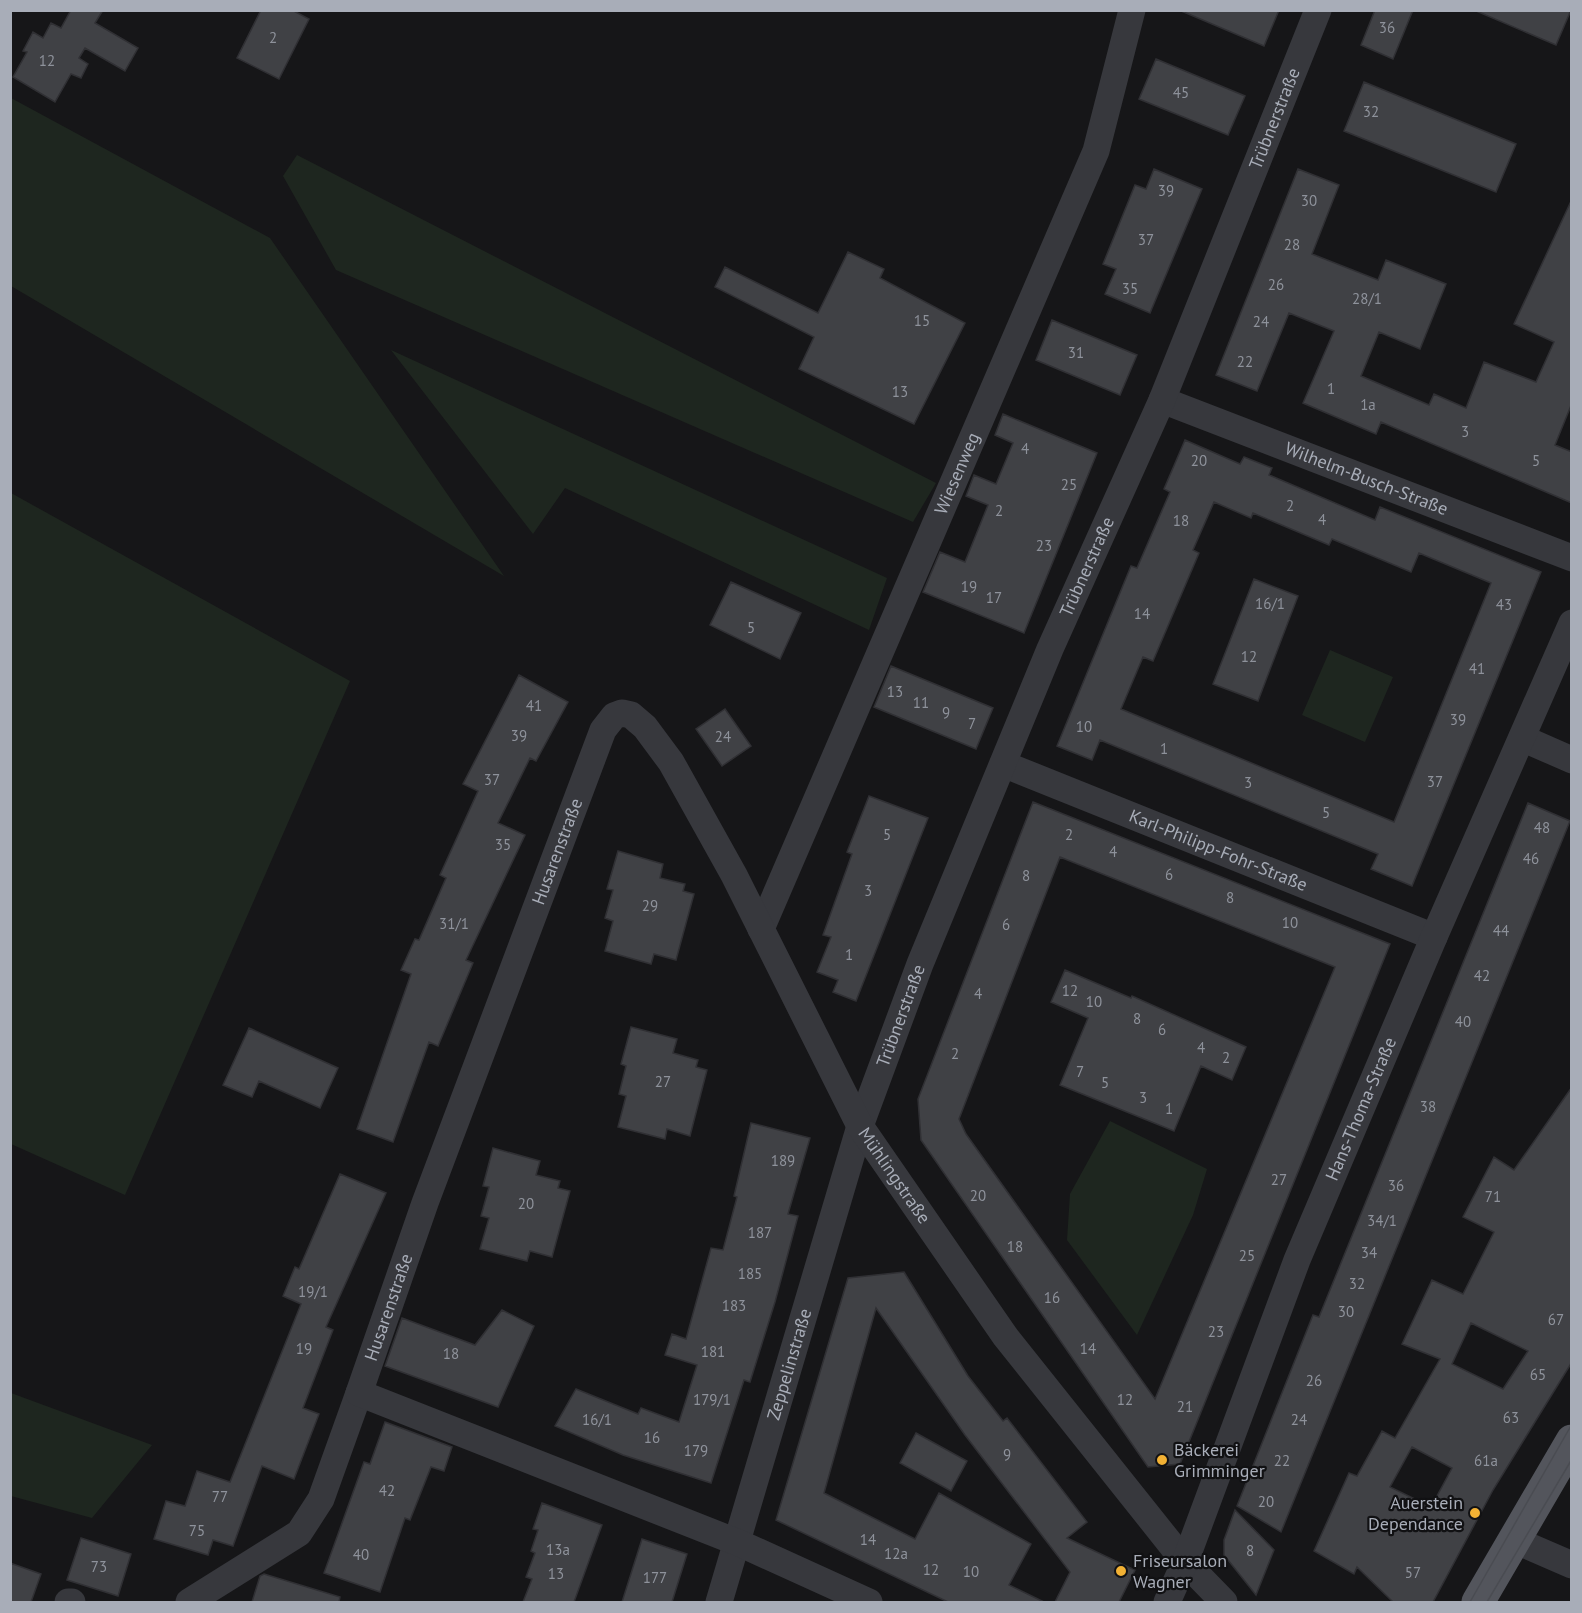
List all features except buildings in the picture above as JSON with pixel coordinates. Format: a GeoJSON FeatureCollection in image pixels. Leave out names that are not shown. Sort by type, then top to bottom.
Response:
{"type":"FeatureCollection","features":[{"type":"Feature","properties":{"kind":"main road"},"geometry":{"type":"LineString","coordinates":[[1478,1602],[1572,1441]]}},
{"type":"Feature","properties":{"kind":"street","name":"Wiesenweg"},"geometry":{"type":"LineString","coordinates":[[761,929],[1096,151],[1132,10]]}},
{"type":"Feature","properties":{"kind":"street","name":"Trübnerstraße"},"geometry":{"type":"LineString","coordinates":[[860,1126],[920,964],[1050,649],[1162,400],[1318,10]]}},
{"type":"Feature","properties":{"kind":"street","name":"Wilhelm-Busch-Straße"},"geometry":{"type":"LineString","coordinates":[[1162,400],[1572,558]]}},
{"type":"Feature","properties":{"kind":"street","name":"Hans-Thoma-Straße"},"geometry":{"type":"LineString","coordinates":[[1167,1602],[1185,1562],[1297,1260],[1434,936],[1572,623]]}},
{"type":"Feature","properties":{"kind":"street","name":"Mühlingstraße"},"geometry":{"type":"LineString","coordinates":[[622,713],[631,715],[645,727],[671,762],[761,929],[860,1126],[1005,1336],[1185,1562],[1224,1602]]}},
{"type":"Feature","properties":{"kind":"street","name":"Husarenstraße"},"geometry":{"type":"LineString","coordinates":[[189,1602],[299,1533],[321,1498],[425,1203],[603,730],[614,716],[622,713]]}},
{"type":"Feature","properties":{"kind":"street"},"geometry":{"type":"LineString","coordinates":[[1522,738],[1572,760]]}},
{"type":"Feature","properties":{"kind":"street","name":"Karl-Philipp-Fohr-Straße"},"geometry":{"type":"LineString","coordinates":[[1003,764],[1434,936]]}},
{"type":"Feature","properties":{"kind":"street","name":"Zeppelinstraße"},"geometry":{"type":"LineString","coordinates":[[719,1602],[739,1543],[860,1126]]}},
{"type":"Feature","properties":{"kind":"street"},"geometry":{"type":"LineString","coordinates":[[359,1393],[739,1543],[869,1602]]}},
{"type":"Feature","properties":{"kind":"street"},"geometry":{"type":"LineString","coordinates":[[1514,1540],[1572,1565]]}},
{"type":"Feature","properties":{"kind":"shaded area"},"geometry":{"type":"Polygon","coordinates":[[[11,98],[270,238],[504,576],[11,286],[11,98]]]}},
{"type":"Feature","properties":{"kind":"shaded area"},"geometry":{"type":"Polygon","coordinates":[[[297,155],[936,483],[913,522],[336,270],[283,176],[297,155]]]}},
{"type":"Feature","properties":{"kind":"shaded area"},"geometry":{"type":"Polygon","coordinates":[[[391,350],[887,578],[869,630],[565,488],[533,534],[391,350]]]}},
{"type":"Feature","properties":{"kind":"shaded area"},"geometry":{"type":"Polygon","coordinates":[[[11,493],[350,681],[125,1195],[11,1144],[11,493]]]}},
{"type":"Feature","properties":{"kind":"shaded area"},"geometry":{"type":"Polygon","coordinates":[[[1330,650],[1393,677],[1365,742],[1302,715],[1330,650]]]}},
{"type":"Feature","properties":{"kind":"shaded area"},"geometry":{"type":"Polygon","coordinates":[[[1110,1121],[1207,1169],[1193,1215],[1137,1335],[1067,1240],[1070,1194],[1110,1121]]]}},
{"type":"Feature","properties":{"kind":"shaded area"},"geometry":{"type":"Polygon","coordinates":[[[11,1393],[152,1445],[92,1518],[11,1496],[11,1393]]]}},
{"type":"Feature","properties":{"kind":"tram line"},"geometry":{"type":"LineString","coordinates":[[1470,1602],[1572,1424]]}},
{"type":"Feature","properties":{"kind":"tram line"},"geometry":{"type":"LineString","coordinates":[[1487,1602],[1572,1459]]}},
{"type":"Feature","properties":{"kind":"place","name":"Bäckerei Grimminger"},"geometry":{"type":"Point","coordinates":[1162,1460]}},
{"type":"Feature","properties":{"kind":"place","name":"Auerstein Dependance"},"geometry":{"type":"Point","coordinates":[1475,1513]}},
{"type":"Feature","properties":{"kind":"place","name":"Friseursalon Wagner"},"geometry":{"type":"Point","coordinates":[1121,1571]}}]}
